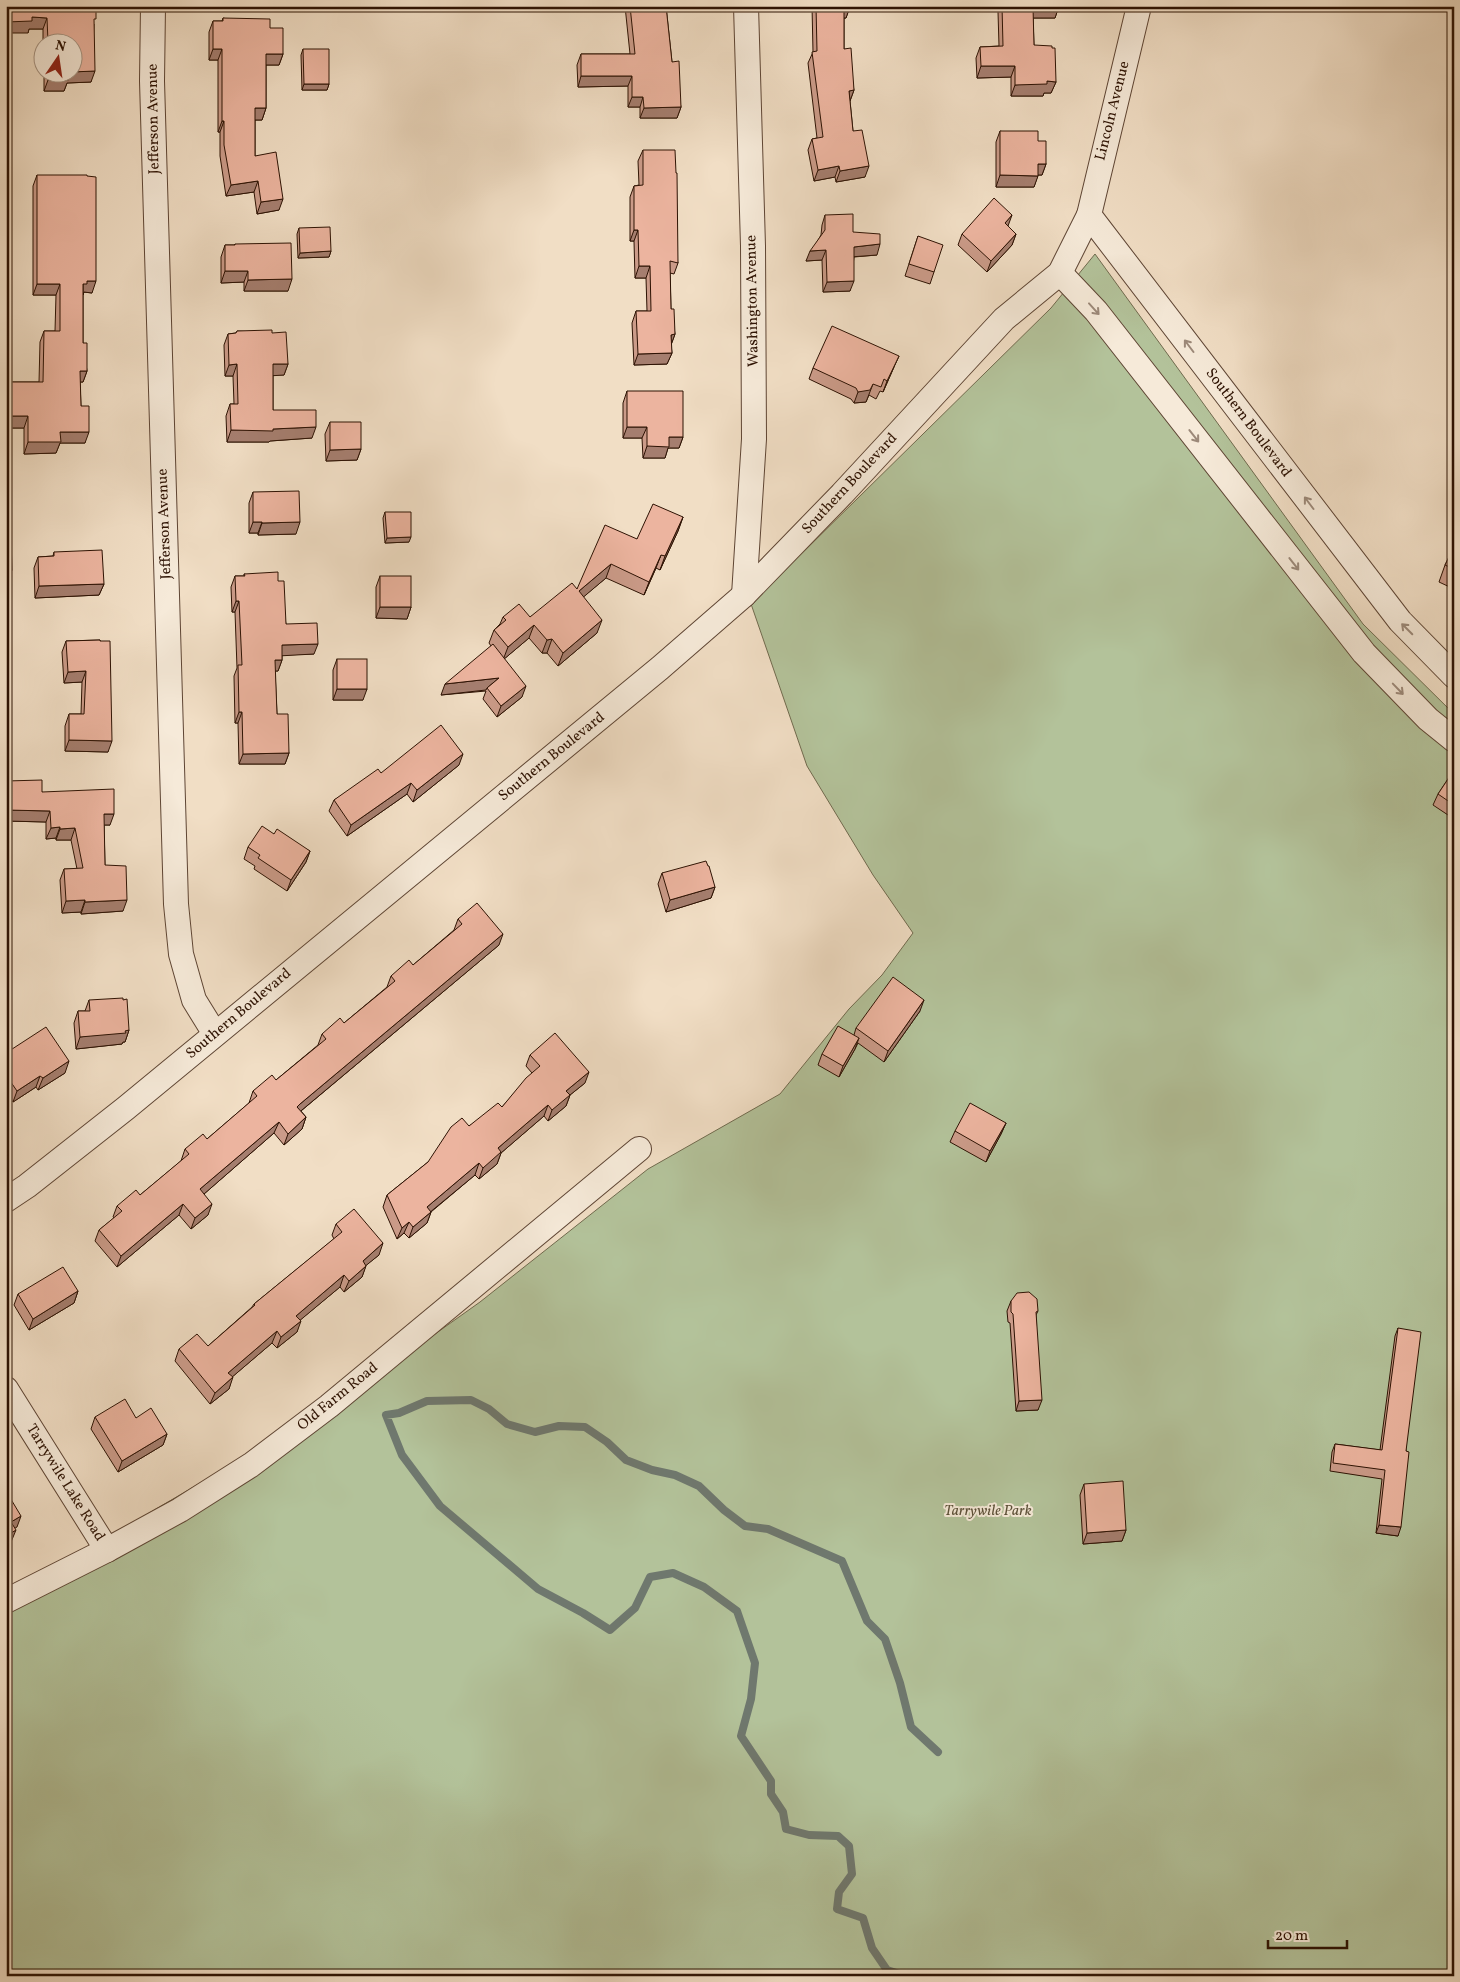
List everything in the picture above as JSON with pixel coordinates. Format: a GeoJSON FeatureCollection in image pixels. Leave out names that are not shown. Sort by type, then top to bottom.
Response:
{"type":"FeatureCollection","features":[{"type":"Feature","properties":{"kind":"street","name":"Jefferson Avenue"},"geometry":{"type":"LineString","coordinates":[[153,6],[152,81],[176,904],[181,954],[194,1000],[215,1034]]}},
{"type":"Feature","properties":{"kind":"street","name":"Washington Avenue"},"geometry":{"type":"LineString","coordinates":[[744,595],[754,439],[752,246],[746,6]]}},
{"type":"Feature","properties":{"kind":"street","name":"Lincoln Avenue"},"geometry":{"type":"LineString","coordinates":[[1089,215],[1138,6]]}},
{"type":"Feature","properties":{"kind":"street","name":"Southern Boulevard"},"geometry":{"type":"LineString","coordinates":[[6,1200],[27,1186],[215,1034],[660,668],[744,595],[842,494],[1004,319],[1060,273],[1089,215],[1400,622],[1454,676]]}},
{"type":"Feature","properties":{"kind":"street"},"geometry":{"type":"LineString","coordinates":[[1060,273],[1096,311],[1364,653],[1428,719],[1454,740]]}},
{"type":"Feature","properties":{"kind":"street","name":"Old Farm Road"},"geometry":{"type":"LineString","coordinates":[[6,1601],[107,1550],[180,1510],[251,1465],[328,1406],[639,1149]]}},
{"type":"Feature","properties":{"kind":"street","name":"Tarrywile Lake Road"},"geometry":{"type":"LineString","coordinates":[[6,1389],[107,1550]]}},
{"type":"Feature","properties":{"kind":"green space","name":"Tarrywile Park"},"geometry":{"type":"Polygon","coordinates":[[[1095,254],[1363,624],[1454,714],[1454,1976],[6,1976],[6,1589],[93,1546],[345,1398],[480,1302],[648,1169],[780,1094],[849,1009],[882,975],[913,933],[873,875],[807,766],[750,601],[793,562],[1051,308],[1095,254]]]}},
{"type":"Feature","properties":{"kind":"building"},"geometry":{"type":"Polygon","coordinates":[[[6,6],[96,6],[96,19],[94,19],[95,71],[82,72],[82,32],[48,32],[47,18],[32,17],[32,21],[6,22],[6,6]]]}},
{"type":"Feature","properties":{"kind":"building"},"geometry":{"type":"Polygon","coordinates":[[[630,6],[666,6],[672,62],[679,61],[681,107],[644,108],[643,97],[632,97],[632,76],[581,76],[581,54],[635,54],[630,6]]]}},
{"type":"Feature","properties":{"kind":"building"},"geometry":{"type":"Polygon","coordinates":[[[816,6],[850,6],[844,7],[844,49],[851,48],[854,90],[849,91],[853,131],[862,130],[869,166],[840,171],[839,166],[818,170],[812,139],[823,137],[812,52],[817,51],[816,6]]]}},
{"type":"Feature","properties":{"kind":"building"},"geometry":{"type":"Polygon","coordinates":[[[1002,6],[1059,6],[1033,7],[1034,45],[1052,46],[1052,48],[1055,48],[1056,82],[1047,81],[1047,84],[1015,85],[1015,66],[981,66],[980,47],[1003,46],[1002,6]]]}},
{"type":"Feature","properties":{"kind":"building"},"geometry":{"type":"Polygon","coordinates":[[[223,18],[270,19],[270,28],[283,28],[283,54],[266,54],[266,108],[255,108],[255,156],[276,152],[283,199],[261,202],[258,181],[231,185],[224,145],[224,121],[222,121],[222,49],[213,49],[213,21],[223,21],[223,18]]]}},
{"type":"Feature","properties":{"kind":"building"},"geometry":{"type":"Polygon","coordinates":[[[303,49],[329,49],[329,84],[304,84],[303,49]]]}},
{"type":"Feature","properties":{"kind":"building"},"geometry":{"type":"Polygon","coordinates":[[[1000,131],[1038,131],[1038,141],[1046,141],[1046,164],[1038,164],[1038,176],[1000,175],[1000,131]]]}},
{"type":"Feature","properties":{"kind":"building"},"geometry":{"type":"Polygon","coordinates":[[[643,150],[675,150],[678,263],[670,261],[671,309],[674,309],[675,334],[671,335],[672,353],[638,354],[636,311],[651,311],[650,266],[639,266],[638,230],[634,230],[634,186],[643,185],[643,150]]]}},
{"type":"Feature","properties":{"kind":"building"},"geometry":{"type":"Polygon","coordinates":[[[37,175],[87,175],[96,177],[96,281],[87,281],[87,284],[83,284],[83,343],[87,343],[87,371],[80,371],[81,406],[89,406],[89,432],[60,432],[61,442],[28,442],[28,416],[6,416],[6,382],[43,382],[44,331],[60,331],[60,284],[37,284],[37,175]]]}},
{"type":"Feature","properties":{"kind":"building"},"geometry":{"type":"Polygon","coordinates":[[[994,198],[1012,215],[1005,223],[1016,234],[991,261],[962,234],[994,198]]]}},
{"type":"Feature","properties":{"kind":"building"},"geometry":{"type":"Polygon","coordinates":[[[853,214],[853,232],[880,234],[880,244],[854,247],[854,281],[827,282],[826,250],[810,251],[825,230],[825,215],[853,214]]]}},
{"type":"Feature","properties":{"kind":"building"},"geometry":{"type":"Polygon","coordinates":[[[330,227],[331,251],[300,253],[299,228],[330,227]]]}},
{"type":"Feature","properties":{"kind":"building"},"geometry":{"type":"Polygon","coordinates":[[[918,236],[943,245],[934,272],[909,264],[918,236]]]}},
{"type":"Feature","properties":{"kind":"building"},"geometry":{"type":"Polygon","coordinates":[[[291,243],[292,279],[248,280],[248,271],[225,271],[225,245],[291,243]]]}},
{"type":"Feature","properties":{"kind":"building"},"geometry":{"type":"Polygon","coordinates":[[[832,326],[899,356],[887,381],[884,379],[881,387],[873,384],[870,390],[858,392],[856,388],[813,368],[832,326]]]}},
{"type":"Feature","properties":{"kind":"building"},"geometry":{"type":"Polygon","coordinates":[[[272,330],[272,333],[286,332],[288,364],[273,364],[273,410],[316,410],[316,427],[273,429],[273,431],[231,430],[230,404],[238,404],[237,364],[229,365],[228,334],[236,333],[237,331],[272,330]]]}},
{"type":"Feature","properties":{"kind":"building"},"geometry":{"type":"Polygon","coordinates":[[[627,391],[683,391],[683,437],[669,437],[669,447],[647,446],[647,427],[627,427],[627,391]]]}},
{"type":"Feature","properties":{"kind":"building"},"geometry":{"type":"Polygon","coordinates":[[[330,422],[361,422],[361,449],[330,450],[330,422]]]}},
{"type":"Feature","properties":{"kind":"building"},"geometry":{"type":"Polygon","coordinates":[[[299,491],[300,522],[253,522],[253,492],[299,491]]]}},
{"type":"Feature","properties":{"kind":"building"},"geometry":{"type":"Polygon","coordinates":[[[653,504],[683,517],[665,556],[661,555],[649,582],[611,564],[579,591],[602,620],[563,653],[552,639],[547,640],[534,625],[508,647],[494,630],[506,620],[503,617],[519,604],[530,617],[572,583],[577,589],[605,525],[637,539],[653,504]]]}},
{"type":"Feature","properties":{"kind":"building"},"geometry":{"type":"Polygon","coordinates":[[[385,512],[411,512],[411,537],[387,538],[385,512]]]}},
{"type":"Feature","properties":{"kind":"building"},"geometry":{"type":"Polygon","coordinates":[[[6,539],[11,539],[12,570],[6,570],[6,539]]]}},
{"type":"Feature","properties":{"kind":"building"},"geometry":{"type":"Polygon","coordinates":[[[1454,547],[1454,569],[1445,565],[1454,547]]]}},
{"type":"Feature","properties":{"kind":"building"},"geometry":{"type":"Polygon","coordinates":[[[102,550],[104,584],[39,586],[38,557],[54,556],[54,552],[102,550]]]}},
{"type":"Feature","properties":{"kind":"building"},"geometry":{"type":"Polygon","coordinates":[[[278,572],[278,581],[284,581],[286,624],[317,623],[318,644],[282,645],[282,660],[275,660],[277,714],[288,714],[289,753],[243,754],[242,712],[239,712],[238,665],[242,665],[239,601],[236,601],[235,576],[278,572]]]}},
{"type":"Feature","properties":{"kind":"building"},"geometry":{"type":"Polygon","coordinates":[[[380,576],[411,576],[411,607],[380,607],[380,576]]]}},
{"type":"Feature","properties":{"kind":"building"},"geometry":{"type":"Polygon","coordinates":[[[66,641],[110,641],[112,741],[69,740],[69,714],[84,714],[86,671],[68,672],[66,641]]]}},
{"type":"Feature","properties":{"kind":"building"},"geometry":{"type":"Polygon","coordinates":[[[493,644],[526,686],[501,706],[487,688],[499,678],[445,684],[493,644]]]}},
{"type":"Feature","properties":{"kind":"building"},"geometry":{"type":"Polygon","coordinates":[[[337,659],[367,659],[367,689],[337,689],[337,659]]]}},
{"type":"Feature","properties":{"kind":"building"},"geometry":{"type":"Polygon","coordinates":[[[441,725],[463,754],[417,790],[411,783],[351,825],[334,800],[378,769],[381,773],[441,725]]]}},
{"type":"Feature","properties":{"kind":"building"},"geometry":{"type":"Polygon","coordinates":[[[1454,770],[1454,805],[1438,794],[1454,770]]]}},
{"type":"Feature","properties":{"kind":"building"},"geometry":{"type":"Polygon","coordinates":[[[42,780],[42,792],[114,789],[114,814],[104,814],[105,865],[126,866],[127,900],[66,901],[64,869],[83,868],[75,828],[51,828],[50,811],[6,810],[6,781],[42,780]]]}},
{"type":"Feature","properties":{"kind":"building"},"geometry":{"type":"Polygon","coordinates":[[[262,826],[274,834],[277,829],[310,851],[291,880],[258,858],[260,855],[248,847],[262,826]]]}},
{"type":"Feature","properties":{"kind":"building"},"geometry":{"type":"Polygon","coordinates":[[[706,861],[715,887],[670,900],[662,873],[706,861]]]}},
{"type":"Feature","properties":{"kind":"building"},"geometry":{"type":"Polygon","coordinates":[[[477,903],[503,934],[300,1104],[297,1107],[306,1117],[288,1134],[279,1122],[200,1189],[212,1204],[195,1218],[183,1204],[121,1256],[99,1230],[122,1211],[117,1206],[136,1190],[140,1195],[189,1154],[185,1149],[203,1134],[207,1139],[257,1096],[253,1091],[272,1075],[276,1080],[326,1039],[322,1034],[340,1018],[344,1023],[395,981],[391,976],[409,960],[413,965],[462,924],[458,919],[477,903]]]}},
{"type":"Feature","properties":{"kind":"building"},"geometry":{"type":"Polygon","coordinates":[[[893,977],[924,1000],[888,1051],[856,1028],[893,977]]]}},
{"type":"Feature","properties":{"kind":"building"},"geometry":{"type":"Polygon","coordinates":[[[123,998],[123,1000],[127,999],[129,1030],[125,1031],[126,1033],[80,1037],[78,1011],[90,1011],[89,1000],[123,998]]]}},
{"type":"Feature","properties":{"kind":"building"},"geometry":{"type":"Polygon","coordinates":[[[838,1026],[859,1038],[843,1066],[822,1054],[838,1026]]]}},
{"type":"Feature","properties":{"kind":"building"},"geometry":{"type":"Polygon","coordinates":[[[46,1027],[69,1061],[43,1078],[40,1076],[17,1091],[6,1075],[6,1053],[46,1027]]]}},
{"type":"Feature","properties":{"kind":"building"},"geometry":{"type":"Polygon","coordinates":[[[555,1033],[589,1072],[566,1091],[570,1095],[552,1110],[548,1105],[498,1148],[501,1152],[483,1168],[479,1163],[427,1207],[431,1212],[413,1227],[409,1222],[402,1228],[387,1195],[428,1162],[451,1127],[462,1118],[469,1126],[498,1103],[502,1107],[526,1078],[540,1066],[530,1055],[555,1033]]]}},
{"type":"Feature","properties":{"kind":"building"},"geometry":{"type":"Polygon","coordinates":[[[970,1103],[1006,1123],[990,1151],[955,1131],[970,1103]]]}},
{"type":"Feature","properties":{"kind":"building"},"geometry":{"type":"Polygon","coordinates":[[[354,1209],[383,1243],[363,1261],[366,1266],[349,1281],[344,1275],[296,1316],[301,1321],[281,1337],[277,1331],[228,1373],[233,1377],[215,1393],[179,1349],[197,1334],[208,1346],[254,1304],[342,1232],[336,1224],[354,1209]]]}},
{"type":"Feature","properties":{"kind":"building"},"geometry":{"type":"Polygon","coordinates":[[[63,1267],[78,1291],[33,1319],[18,1294],[63,1267]]]}},
{"type":"Feature","properties":{"kind":"building"},"geometry":{"type":"Polygon","coordinates":[[[1029,1292],[1037,1299],[1038,1311],[1036,1312],[1042,1400],[1019,1401],[1011,1301],[1017,1293],[1029,1292]]]}},
{"type":"Feature","properties":{"kind":"building"},"geometry":{"type":"Polygon","coordinates":[[[1398,1328],[1421,1332],[1406,1451],[1409,1452],[1401,1527],[1379,1525],[1385,1470],[1333,1463],[1335,1444],[1382,1450],[1398,1328]]]}},
{"type":"Feature","properties":{"kind":"building"},"geometry":{"type":"Polygon","coordinates":[[[125,1399],[136,1418],[151,1408],[167,1434],[122,1461],[95,1417],[125,1399]]]}},
{"type":"Feature","properties":{"kind":"building"},"geometry":{"type":"Polygon","coordinates":[[[1123,1481],[1126,1530],[1087,1533],[1084,1484],[1123,1481]]]}},
{"type":"Feature","properties":{"kind":"building"},"geometry":{"type":"Polygon","coordinates":[[[6,1491],[21,1516],[11,1522],[16,1530],[6,1536],[6,1491]]]}},
{"type":"Feature","properties":{"kind":"waterway"},"geometry":{"type":"LineString","coordinates":[[906,1976],[887,1970],[872,1948],[863,1918],[837,1909],[839,1892],[852,1874],[849,1846],[838,1836],[809,1835],[786,1829],[783,1812],[771,1794],[771,1781],[741,1736],[751,1699],[755,1663],[737,1611],[704,1587],[673,1573],[650,1577],[635,1608],[610,1630],[538,1589],[440,1506],[402,1455],[386,1415],[399,1413],[427,1401],[471,1400],[489,1409],[507,1424],[535,1432],[559,1426],[585,1427],[607,1442],[626,1460],[652,1470],[675,1475],[699,1486],[724,1510],[745,1526],[768,1529],[842,1561],[867,1621],[885,1639],[900,1683],[911,1727],[938,1752]]}}]}
